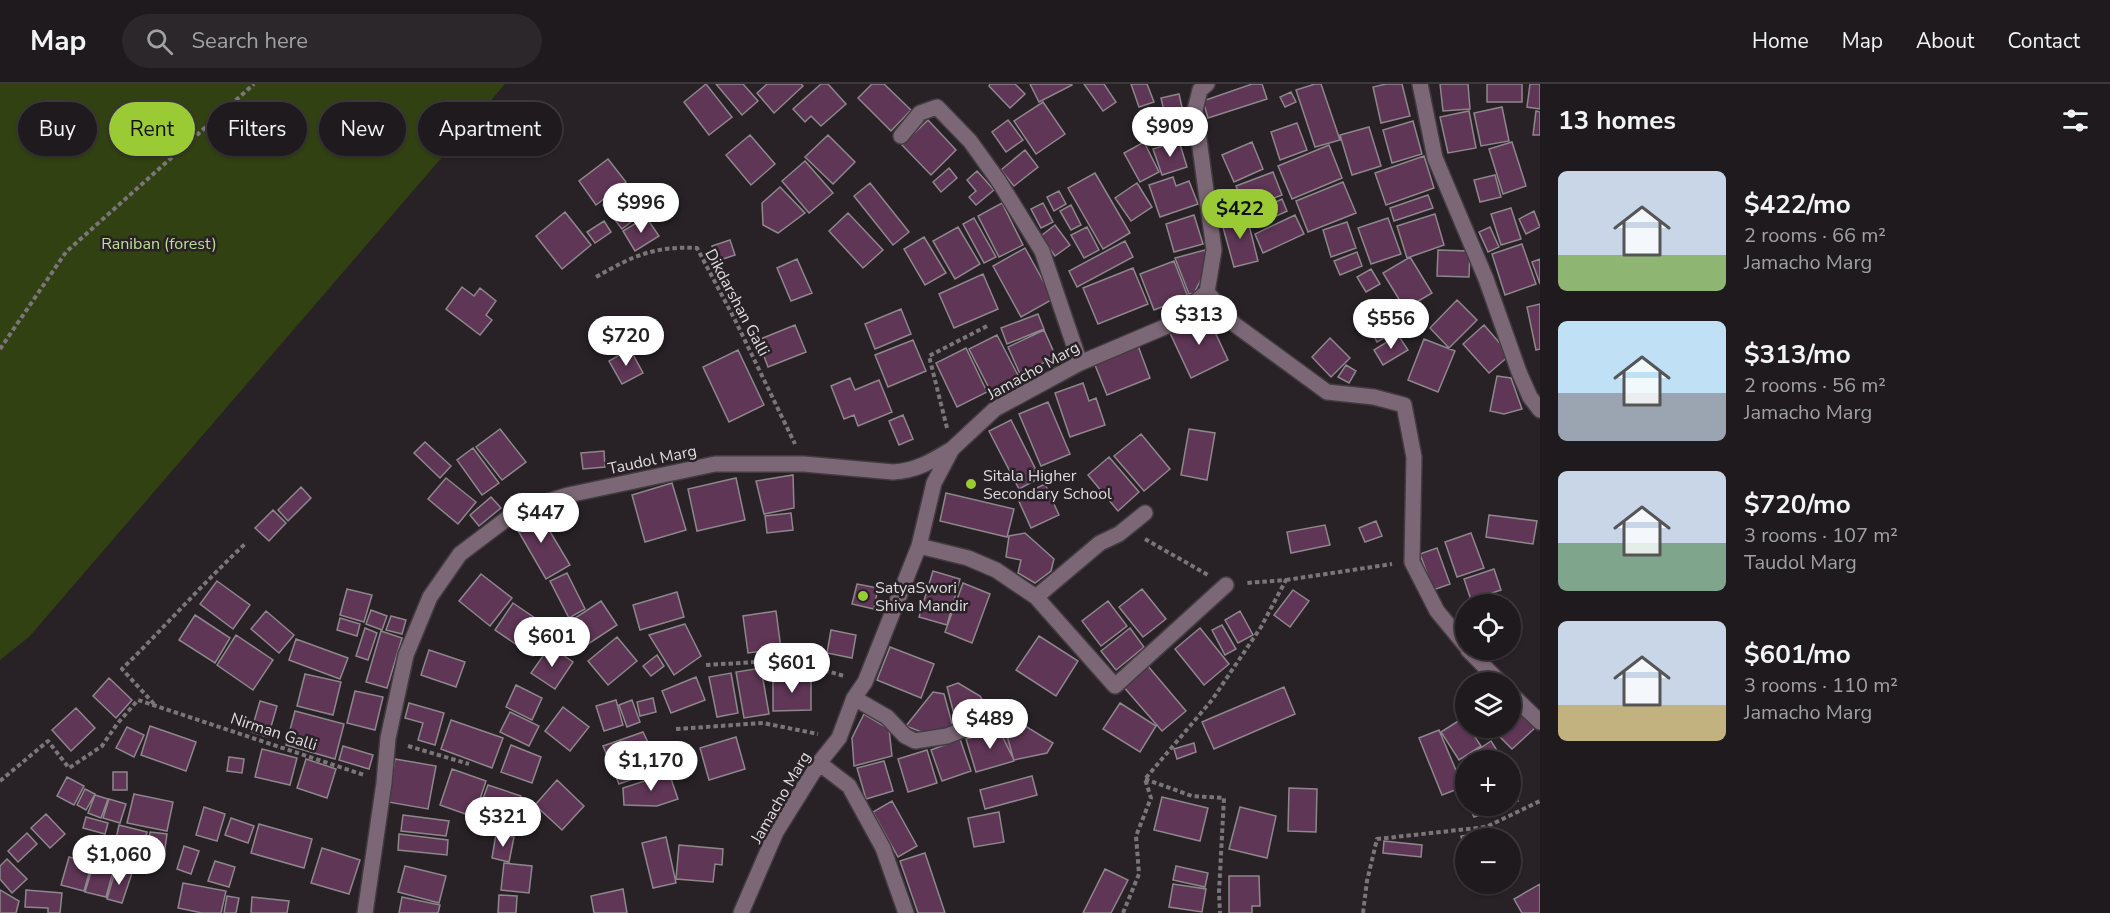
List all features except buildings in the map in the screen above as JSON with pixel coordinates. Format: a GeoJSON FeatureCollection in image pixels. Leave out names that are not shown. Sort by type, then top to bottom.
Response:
{"type":"FeatureCollection","features":[{"type":"Feature","properties":{"kind":"street"},"geometry":{"type":"LineString","coordinates":[[1420,84],[1435,158],[1486,279],[1519,372],[1530,397],[1540,410]]}},
{"type":"Feature","properties":{"kind":"street"},"geometry":{"type":"LineString","coordinates":[[1201,86],[1195,110],[1214,250],[1208,292],[1234,324],[1327,392],[1374,396],[1404,405],[1414,457],[1412,561],[1437,611],[1455,633]]}},
{"type":"Feature","properties":{"kind":"street"},"geometry":{"type":"LineString","coordinates":[[901,136],[920,113],[937,107],[970,141],[998,180],[1042,251],[1080,363]]}},
{"type":"Feature","properties":{"kind":"street","name":"Jamacho Marg"},"geometry":{"type":"LineString","coordinates":[[741,913],[776,832],[819,763],[839,738],[854,698],[865,682],[919,546],[934,483],[952,449],[995,409],[1080,363],[1167,326],[1208,292]]}},
{"type":"Feature","properties":{"kind":"street","name":"Taudol Marg"},"geometry":{"type":"LineString","coordinates":[[365,913],[384,783],[388,738],[406,655],[430,597],[460,554],[517,511],[568,495],[715,464],[804,464],[893,472],[905,471],[923,466],[952,449]]}},
{"type":"Feature","properties":{"kind":"street"},"geometry":{"type":"LineString","coordinates":[[1036,597],[1100,543],[1119,534],[1145,513]]}},
{"type":"Feature","properties":{"kind":"street"},"geometry":{"type":"LineString","coordinates":[[919,546],[968,558],[996,570],[1036,597],[1115,686],[1226,585]]}},
{"type":"Feature","properties":{"kind":"street"},"geometry":{"type":"LineString","coordinates":[[1479,660],[1490,672]]}},
{"type":"Feature","properties":{"kind":"street"},"geometry":{"type":"LineString","coordinates":[[854,698],[887,717],[905,736],[915,741],[947,736],[1011,711]]}},
{"type":"Feature","properties":{"kind":"street"},"geometry":{"type":"LineString","coordinates":[[1521,704],[1540,722]]}},
{"type":"Feature","properties":{"kind":"street"},"geometry":{"type":"LineString","coordinates":[[819,763],[849,786],[883,848],[906,913]]}},
{"type":"Feature","properties":{"kind":"path"},"geometry":{"type":"LineString","coordinates":[[0,349],[66,252],[255,84]]}},
{"type":"Feature","properties":{"kind":"path","name":"Dikdarshan Galli"},"geometry":{"type":"LineString","coordinates":[[596,277],[624,261],[657,249],[697,248],[740,330],[804,464]]}},
{"type":"Feature","properties":{"kind":"path"},"geometry":{"type":"LineString","coordinates":[[952,449],[929,356],[989,325]]}},
{"type":"Feature","properties":{"kind":"path"},"geometry":{"type":"LineString","coordinates":[[1119,534],[1132,532],[1226,585],[1286,580],[1412,561]]}},
{"type":"Feature","properties":{"kind":"path","name":"Nirman Galli"},"geometry":{"type":"LineString","coordinates":[[155,705],[122,669],[161,631],[206,581],[245,544]]}},
{"type":"Feature","properties":{"kind":"path"},"geometry":{"type":"LineString","coordinates":[[1145,779],[1212,700],[1262,627],[1286,580]]}},
{"type":"Feature","properties":{"kind":"path"},"geometry":{"type":"LineString","coordinates":[[706,665],[790,660],[865,682]]}},
{"type":"Feature","properties":{"kind":"path","name":"Nirman Galli"},"geometry":{"type":"LineString","coordinates":[[0,781],[48,741],[69,768],[102,746],[138,700],[384,783]]}},
{"type":"Feature","properties":{"kind":"path"},"geometry":{"type":"LineString","coordinates":[[676,729],[763,723],[839,738]]}},
{"type":"Feature","properties":{"kind":"path"},"geometry":{"type":"LineString","coordinates":[[388,738],[469,764]]}},
{"type":"Feature","properties":{"kind":"path"},"geometry":{"type":"LineString","coordinates":[[1123,913],[1139,874],[1136,836],[1151,798],[1145,779]]}},
{"type":"Feature","properties":{"kind":"path"},"geometry":{"type":"LineString","coordinates":[[1145,779],[1192,796],[1224,798],[1220,913]]}},
{"type":"Feature","properties":{"kind":"path"},"geometry":{"type":"LineString","coordinates":[[1363,913],[1367,881],[1377,839],[1486,827],[1540,801]]}},
{"type":"Feature","properties":{"kind":"green space","name":"Raniban (forest)"},"geometry":{"type":"Polygon","coordinates":[[[0,84],[505,84],[490,102],[418,102],[418,156],[443,156],[29,637],[0,660],[0,84]]]}},
{"type":"Feature","properties":{"kind":"place","name":"Sitala Higher Secondary School"},"geometry":{"type":"Point","coordinates":[971,484]}},
{"type":"Feature","properties":{"kind":"place","name":"SatyaSwori Shiva Mandir"},"geometry":{"type":"Point","coordinates":[863,596]}}]}
